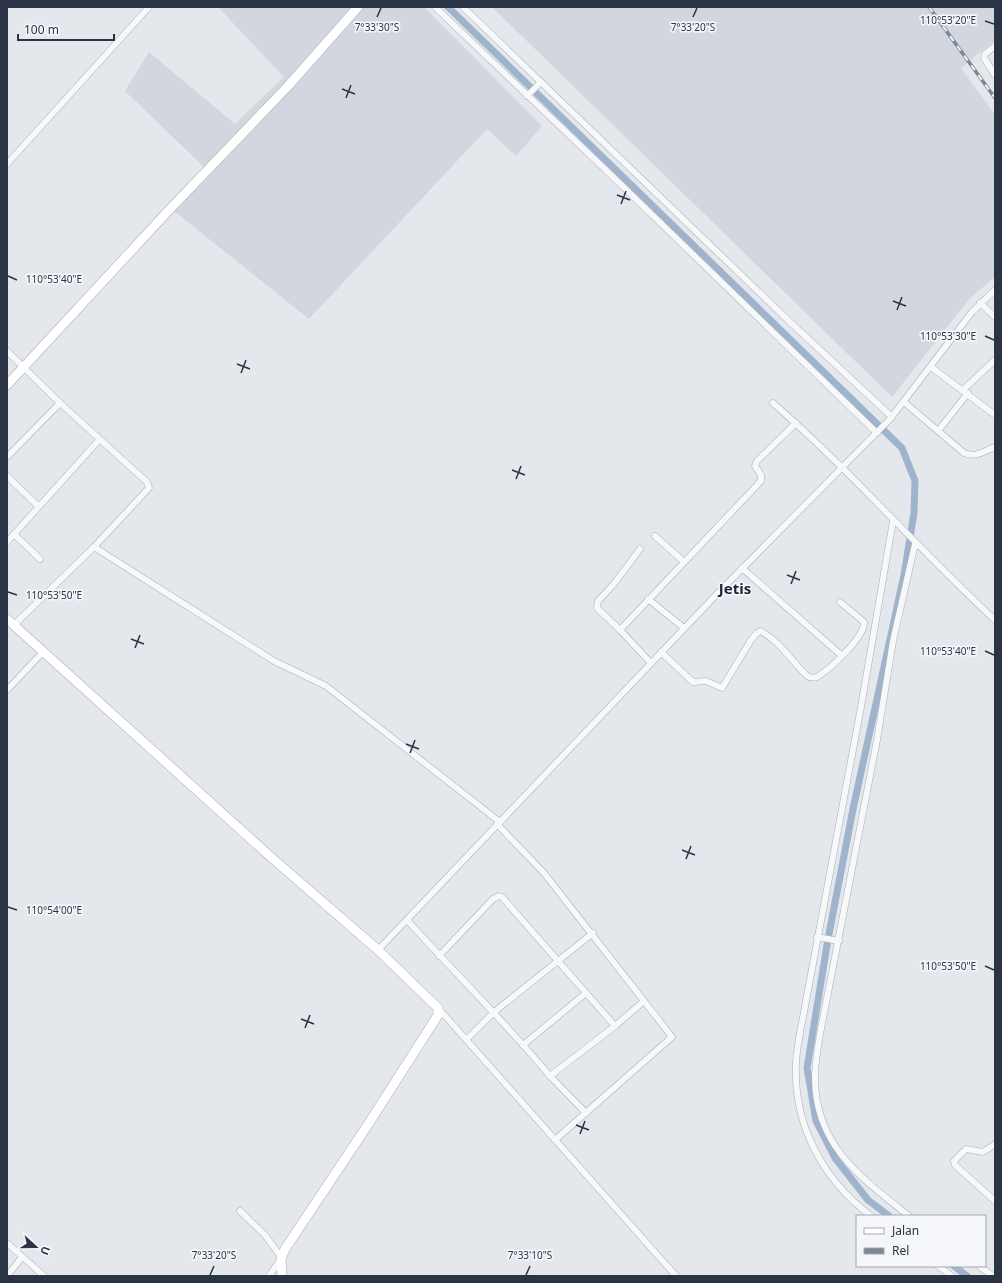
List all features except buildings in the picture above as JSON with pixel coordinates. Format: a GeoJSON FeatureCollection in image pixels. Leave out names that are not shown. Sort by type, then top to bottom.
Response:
{"type":"FeatureCollection","features":[{"type":"Feature","properties":{"kind":"main road"},"geometry":{"type":"LineString","coordinates":[[7,385],[289,85],[358,7]]}},
{"type":"Feature","properties":{"kind":"main road"},"geometry":{"type":"LineString","coordinates":[[9,621],[309,891],[378,950],[438,1008],[438,1014],[428,1032],[298,1228],[281,1258],[282,1276]]}},
{"type":"Feature","properties":{"kind":"street"},"geometry":{"type":"LineString","coordinates":[[7,164],[149,7]]}},
{"type":"Feature","properties":{"kind":"street"},"geometry":{"type":"LineString","coordinates":[[434,7],[528,95],[878,432]]}},
{"type":"Feature","properties":{"kind":"street"},"geometry":{"type":"LineString","coordinates":[[463,7],[891,418]]}},
{"type":"Feature","properties":{"kind":"street"},"geometry":{"type":"LineString","coordinates":[[995,46],[985,54],[984,58],[995,75]]}},
{"type":"Feature","properties":{"kind":"street"},"geometry":{"type":"LineString","coordinates":[[528,95],[541,83]]}},
{"type":"Feature","properties":{"kind":"street"},"geometry":{"type":"LineString","coordinates":[[378,950],[684,628],[841,467],[878,432],[904,402],[980,303],[995,290]]}},
{"type":"Feature","properties":{"kind":"street"},"geometry":{"type":"LineString","coordinates":[[980,303],[995,317]]}},
{"type":"Feature","properties":{"kind":"street"},"geometry":{"type":"LineString","coordinates":[[7,351],[99,440],[147,482],[149,488],[94,547],[9,621]]}},
{"type":"Feature","properties":{"kind":"street"},"geometry":{"type":"LineString","coordinates":[[938,431],[966,391],[995,360]]}},
{"type":"Feature","properties":{"kind":"street"},"geometry":{"type":"LineString","coordinates":[[931,367],[966,391],[995,415]]}},
{"type":"Feature","properties":{"kind":"street"},"geometry":{"type":"LineString","coordinates":[[904,402],[960,450],[969,455],[976,455],[995,446]]}},
{"type":"Feature","properties":{"kind":"street"},"geometry":{"type":"LineString","coordinates":[[7,458],[60,403]]}},
{"type":"Feature","properties":{"kind":"street"},"geometry":{"type":"LineString","coordinates":[[773,403],[796,423],[841,467],[913,542],[995,620]]}},
{"type":"Feature","properties":{"kind":"street"},"geometry":{"type":"LineString","coordinates":[[620,630],[648,598],[761,481],[761,475],[755,466],[757,461],[796,423]]}},
{"type":"Feature","properties":{"kind":"street"},"geometry":{"type":"LineString","coordinates":[[7,542],[99,440]]}},
{"type":"Feature","properties":{"kind":"street"},"geometry":{"type":"LineString","coordinates":[[7,476],[38,506]]}},
{"type":"Feature","properties":{"kind":"street"},"geometry":{"type":"LineString","coordinates":[[869,1215],[852,1202],[827,1171],[811,1144],[801,1112],[796,1080],[796,1062],[893,521]]}},
{"type":"Feature","properties":{"kind":"street"},"geometry":{"type":"LineString","coordinates":[[14,534],[40,559]]}},
{"type":"Feature","properties":{"kind":"street"},"geometry":{"type":"LineString","coordinates":[[655,536],[684,562]]}},
{"type":"Feature","properties":{"kind":"street"},"geometry":{"type":"LineString","coordinates":[[908,1215],[876,1189],[843,1158],[834,1146],[825,1129],[818,1108],[815,1077],[821,1029],[837,941],[913,542]]}},
{"type":"Feature","properties":{"kind":"street"},"geometry":{"type":"LineString","coordinates":[[94,547],[274,661],[326,686],[498,823],[535,861],[592,933],[672,1037],[556,1139]]}},
{"type":"Feature","properties":{"kind":"street"},"geometry":{"type":"LineString","coordinates":[[640,549],[597,604],[597,608],[651,663]]}},
{"type":"Feature","properties":{"kind":"street"},"geometry":{"type":"LineString","coordinates":[[742,568],[841,655]]}},
{"type":"Feature","properties":{"kind":"street"},"geometry":{"type":"LineString","coordinates":[[648,598],[684,628]]}},
{"type":"Feature","properties":{"kind":"street"},"geometry":{"type":"LineString","coordinates":[[840,602],[864,622],[876,621]]}},
{"type":"Feature","properties":{"kind":"street"},"geometry":{"type":"LineString","coordinates":[[661,652],[693,682],[706,681],[721,688],[751,640],[758,632],[763,632],[779,645],[810,677],[814,678],[821,674],[859,638],[863,630],[864,622]]}},
{"type":"Feature","properties":{"kind":"street"},"geometry":{"type":"LineString","coordinates":[[7,690],[43,652]]}},
{"type":"Feature","properties":{"kind":"street"},"geometry":{"type":"LineString","coordinates":[[439,956],[493,899],[499,896],[505,900],[557,962],[615,1026]]}},
{"type":"Feature","properties":{"kind":"street"},"geometry":{"type":"LineString","coordinates":[[407,920],[439,956],[494,1012],[550,1076],[586,1113]]}},
{"type":"Feature","properties":{"kind":"street"},"geometry":{"type":"LineString","coordinates":[[467,1039],[494,1012],[592,933]]}},
{"type":"Feature","properties":{"kind":"street"},"geometry":{"type":"LineString","coordinates":[[819,937],[837,941]]}},
{"type":"Feature","properties":{"kind":"street"},"geometry":{"type":"LineString","coordinates":[[523,1045],[586,993]]}},
{"type":"Feature","properties":{"kind":"street"},"geometry":{"type":"LineString","coordinates":[[550,1076],[615,1026],[644,1001]]}},
{"type":"Feature","properties":{"kind":"street"},"geometry":{"type":"LineString","coordinates":[[438,1008],[556,1139],[676,1276]]}},
{"type":"Feature","properties":{"kind":"street"},"geometry":{"type":"LineString","coordinates":[[995,1144],[983,1152],[966,1148],[954,1161],[955,1165],[995,1201]]}},
{"type":"Feature","properties":{"kind":"street"},"geometry":{"type":"LineString","coordinates":[[240,1211],[265,1235],[281,1258],[269,1276]]}},
{"type":"Feature","properties":{"kind":"street"},"geometry":{"type":"LineString","coordinates":[[7,1243],[44,1276]]}},
{"type":"Feature","properties":{"kind":"street"},"geometry":{"type":"LineString","coordinates":[[8,1276],[22,1257]]}},
{"type":"Feature","properties":{"kind":"street"},"geometry":{"type":"LineString","coordinates":[[939,1267],[952,1276]]}},
{"type":"Feature","properties":{"kind":"street"},"geometry":{"type":"LineString","coordinates":[[980,1267],[993,1276]]}},
{"type":"Feature","properties":{"kind":"shaded area"},"geometry":{"type":"Polygon","coordinates":[[[218,7],[424,7],[542,126],[516,156],[487,129],[309,319],[169,207],[207,170],[125,91],[149,52],[235,124],[284,77],[218,7]]]}},
{"type":"Feature","properties":{"kind":"shaded area"},"geometry":{"type":"Polygon","coordinates":[[[492,7],[995,7],[995,40],[961,68],[995,115],[995,277],[970,298],[892,397],[492,7]]]}},
{"type":"Feature","properties":{"kind":"waterway"},"geometry":{"type":"LineString","coordinates":[[448,7],[902,448],[915,481],[914,513],[904,575],[853,809],[828,939],[807,1068],[816,1121],[835,1158],[868,1200],[888,1215]]}},
{"type":"Feature","properties":{"kind":"waterway"},"geometry":{"type":"LineString","coordinates":[[955,1267],[967,1276]]}},
{"type":"Feature","properties":{"kind":"railway"},"geometry":{"type":"LineString","coordinates":[[929,7],[995,98]]}},
{"type":"Feature","properties":{"kind":"district","name":"Jetis"},"geometry":{"type":"Point","coordinates":[735,589]}}]}
